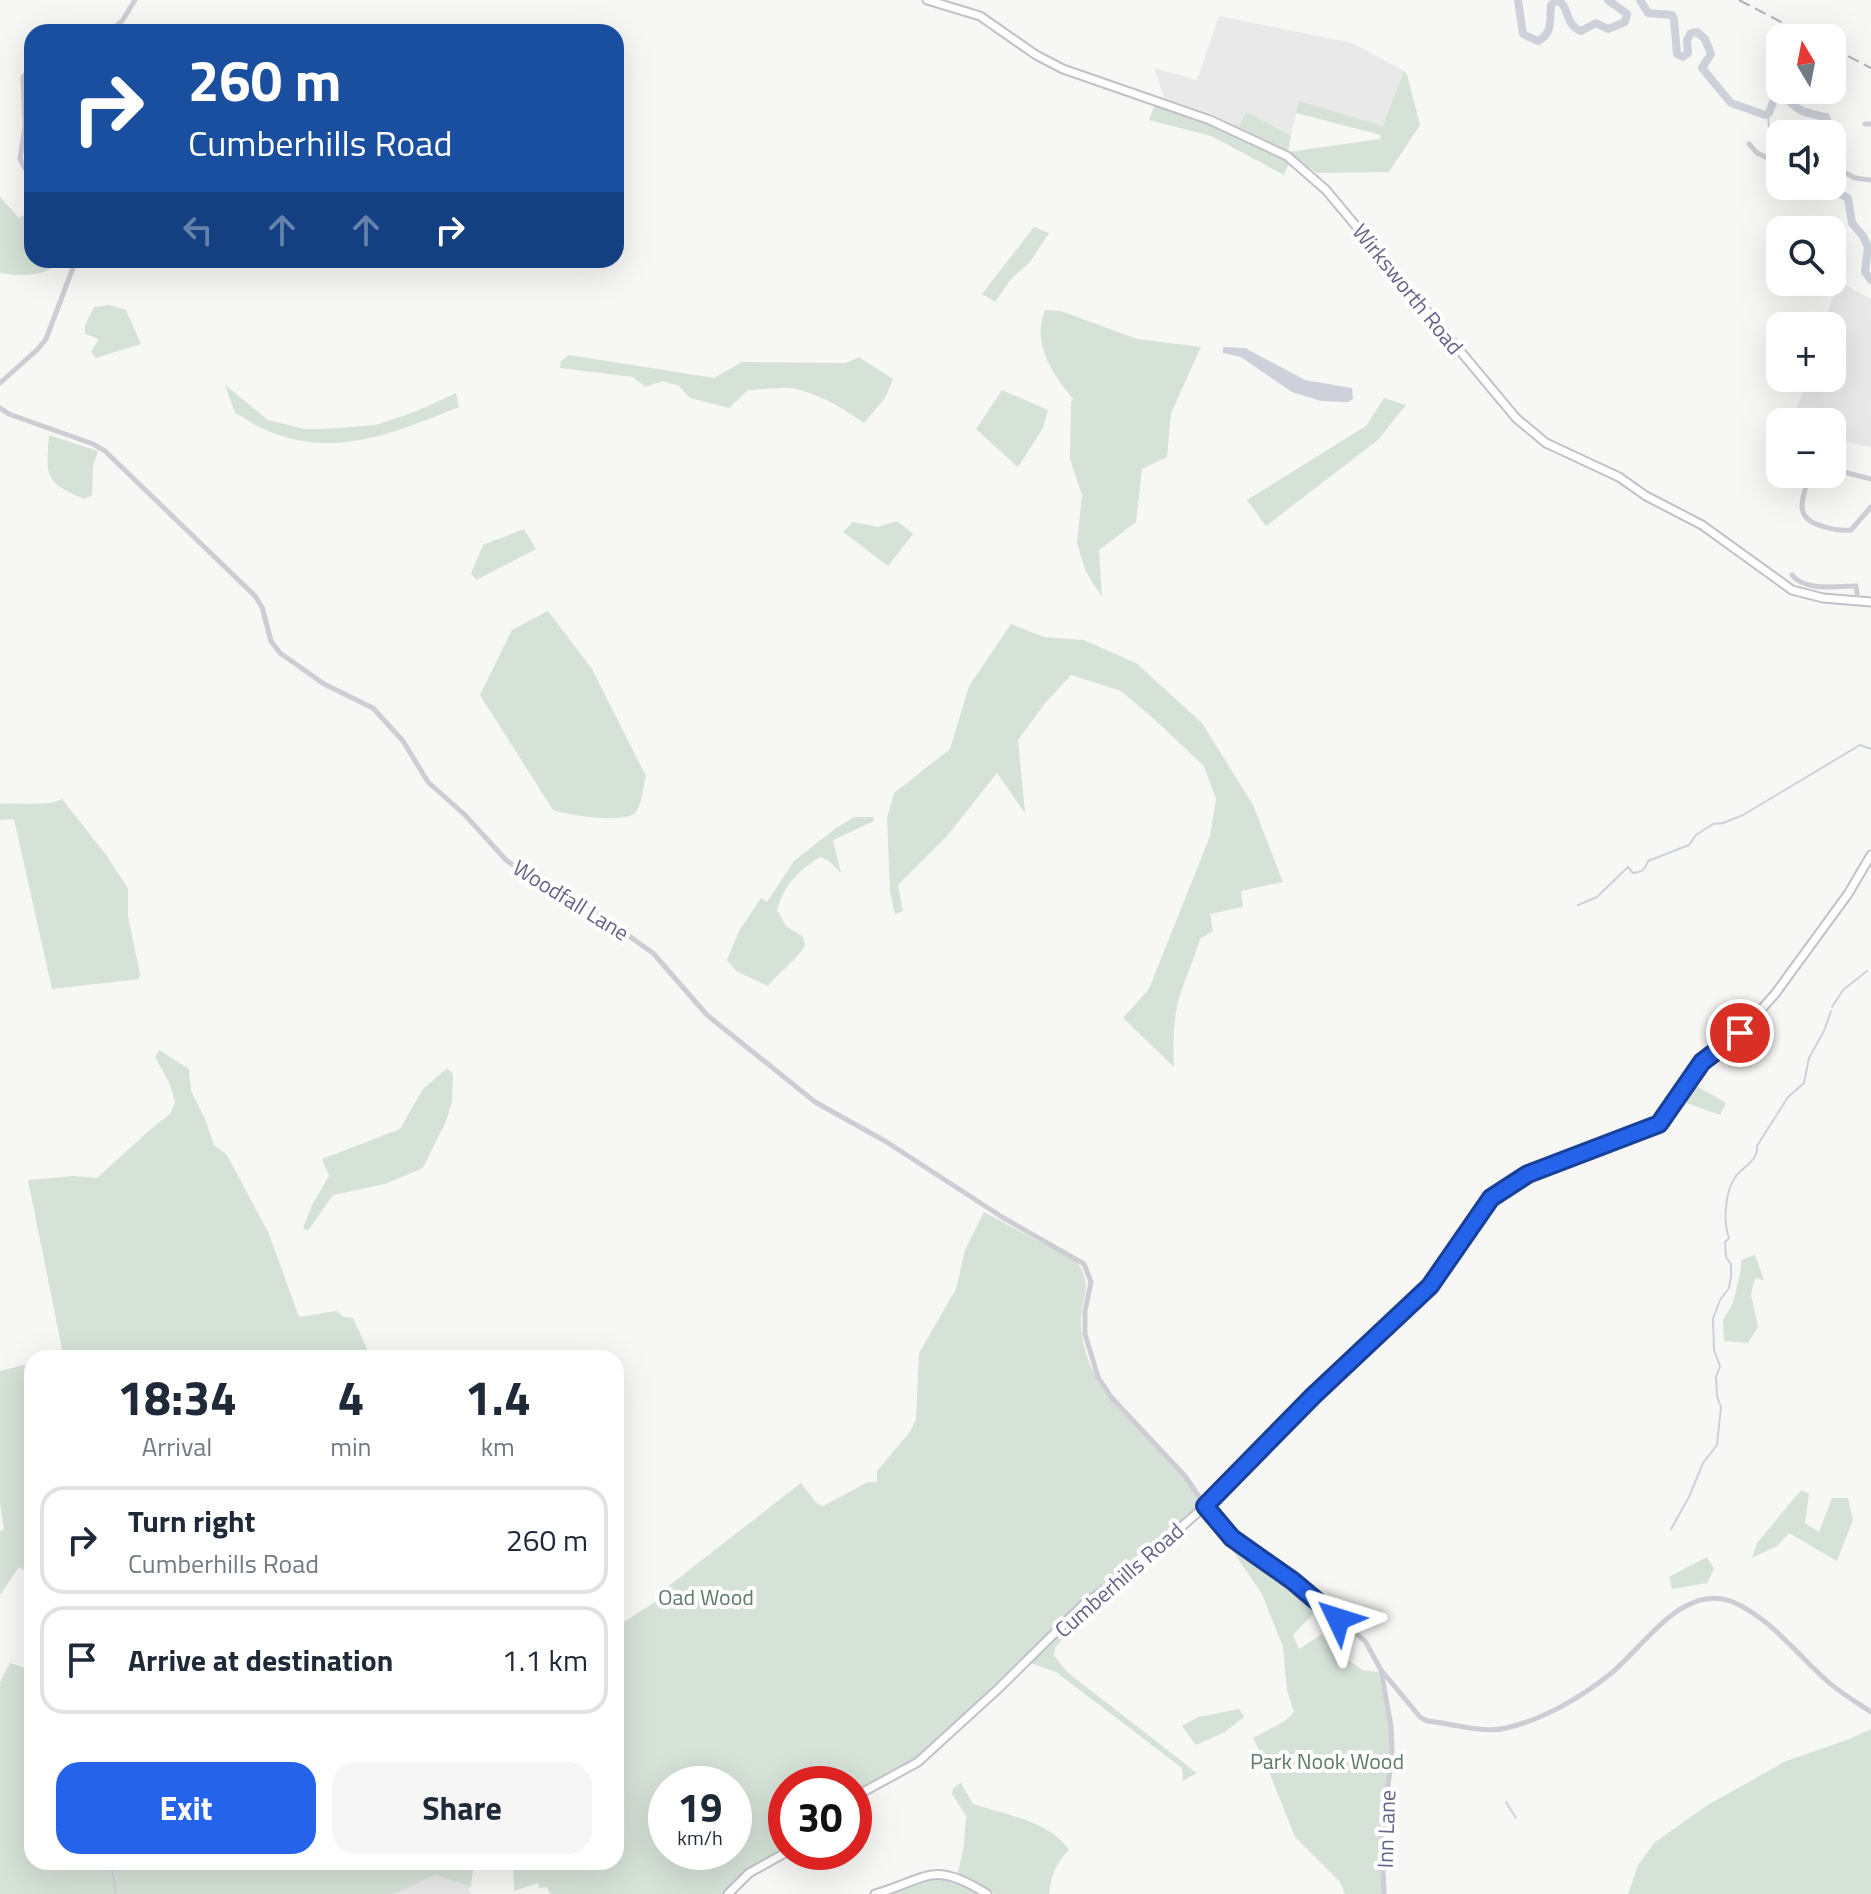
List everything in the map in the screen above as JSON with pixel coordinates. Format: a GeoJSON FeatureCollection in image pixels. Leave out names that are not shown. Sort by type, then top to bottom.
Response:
{"type":"FeatureCollection","features":[{"type":"Feature","properties":{"kind":"street"},"geometry":{"type":"LineString","coordinates":[[118,24],[135,0]]}},
{"type":"Feature","properties":{"kind":"street","name":"Wirksworth Road"},"geometry":{"type":"LineString","coordinates":[[927,0],[980,16],[1036,55],[1063,69],[1210,120],[1287,156],[1326,190],[1516,418],[1537,436],[1567,454],[1619,477],[1646,496],[1702,525],[1792,590],[1823,598],[1871,602]]}},
{"type":"Feature","properties":{"kind":"street"},"geometry":{"type":"LineString","coordinates":[[24,76],[24,102]]}},
{"type":"Feature","properties":{"kind":"street"},"geometry":{"type":"LineString","coordinates":[[24,133],[20,159],[24,166]]}},
{"type":"Feature","properties":{"kind":"street"},"geometry":{"type":"LineString","coordinates":[[1749,144],[1766,157]]}},
{"type":"Feature","properties":{"kind":"street"},"geometry":{"type":"LineString","coordinates":[[1846,174],[1871,180]]}},
{"type":"Feature","properties":{"kind":"street"},"geometry":{"type":"LineString","coordinates":[[0,383],[46,339],[73,268]]}},
{"type":"Feature","properties":{"kind":"street","name":"Woodfall Lane"},"geometry":{"type":"LineString","coordinates":[[0,408],[93,444],[120,464],[255,596],[262,607],[271,641],[280,653],[313,677],[373,708],[403,741],[428,782],[465,815],[506,860],[593,910],[645,947],[707,1015],[815,1102],[885,1141],[1002,1217],[1084,1264],[1091,1282],[1084,1326],[1089,1354],[1098,1377],[1111,1397],[1185,1476],[1232,1538],[1293,1581],[1365,1641],[1381,1670],[1411,1709],[1427,1721],[1506,1729],[1549,1711],[1586,1691],[1620,1666],[1673,1614],[1687,1606],[1715,1599],[1729,1601],[1761,1619],[1829,1683],[1871,1712]]}},
{"type":"Feature","properties":{"kind":"street"},"geometry":{"type":"LineString","coordinates":[[1846,473],[1871,479]]}},
{"type":"Feature","properties":{"kind":"street"},"geometry":{"type":"LineString","coordinates":[[1806,488],[1801,508],[1811,524],[1851,530],[1871,507]]}},
{"type":"Feature","properties":{"kind":"street"},"geometry":{"type":"LineString","coordinates":[[1792,575],[1797,581],[1815,585],[1836,588],[1856,586],[1858,601]]}},
{"type":"Feature","properties":{"kind":"street","name":"Cumberhills Road"},"geometry":{"type":"LineString","coordinates":[[872,1787],[918,1762],[936,1747],[1084,1604],[1134,1569],[1205,1506],[1313,1396],[1430,1286],[1491,1198],[1528,1174],[1659,1124],[1702,1062],[1740,1033],[1775,994],[1848,894],[1871,855]]}},
{"type":"Feature","properties":{"kind":"street","name":"Inn Lane"},"geometry":{"type":"LineString","coordinates":[[1381,1670],[1392,1751],[1382,1841],[1384,1894]]}},
{"type":"Feature","properties":{"kind":"street"},"geometry":{"type":"LineString","coordinates":[[728,1894],[749,1873],[768,1862]]}},
{"type":"Feature","properties":{"kind":"street"},"geometry":{"type":"LineString","coordinates":[[875,1894],[918,1876],[934,1874],[958,1879],[987,1894]]}},
{"type":"Feature","properties":{"kind":"shaded area"},"geometry":{"type":"Polygon","coordinates":[[[1219,16],[1352,43],[1404,71],[1384,126],[1299,102],[1287,152],[1211,114],[1164,98],[1154,68],[1197,80],[1219,16]]]}},
{"type":"Feature","properties":{"kind":"shaded area"},"geometry":{"type":"Polygon","coordinates":[[[1846,285],[1871,299],[1871,447],[1846,442],[1846,408],[1797,408],[1803,392],[1846,392],[1846,312],[1828,312],[1833,296],[1846,296],[1846,285]]]}},
{"type":"Feature","properties":{"kind":"shaded area"},"geometry":{"type":"Polygon","coordinates":[[[1223,347],[1245,348],[1305,380],[1352,388],[1353,399],[1348,402],[1321,401],[1292,392],[1241,357],[1223,353],[1223,347]]]}},
{"type":"Feature","properties":{"kind":"shaded area"},"geometry":{"type":"Polygon","coordinates":[[[435,1875],[471,1887],[468,1889],[472,1894],[394,1894],[435,1875]]]}},
{"type":"Feature","properties":{"kind":"green space"},"geometry":{"type":"Polygon","coordinates":[[[1404,71],[1420,125],[1389,172],[1317,173],[1287,152],[1239,127],[1246,112],[1291,136],[1288,152],[1380,139],[1381,135],[1296,113],[1299,101],[1383,126],[1404,71]]]}},
{"type":"Feature","properties":{"kind":"green space"},"geometry":{"type":"Polygon","coordinates":[[[1155,104],[1224,130],[1273,154],[1289,163],[1284,175],[1211,136],[1149,120],[1155,104]]]}},
{"type":"Feature","properties":{"kind":"green space"},"geometry":{"type":"Polygon","coordinates":[[[0,197],[19,218],[24,215],[24,268],[52,268],[34,274],[0,273],[0,197]]]}},
{"type":"Feature","properties":{"kind":"green space"},"geometry":{"type":"Polygon","coordinates":[[[1034,227],[1049,233],[1030,262],[1011,279],[995,302],[982,294],[1034,227]]]}},
{"type":"Feature","properties":{"kind":"green space"},"geometry":{"type":"Polygon","coordinates":[[[110,305],[126,310],[141,344],[96,358],[91,352],[99,339],[85,334],[85,325],[94,307],[110,305]]]}},
{"type":"Feature","properties":{"kind":"green space"},"geometry":{"type":"Polygon","coordinates":[[[1045,310],[1061,311],[1137,339],[1201,347],[1171,413],[1167,457],[1142,469],[1136,522],[1099,550],[1102,597],[1086,572],[1077,543],[1082,495],[1070,459],[1073,399],[1052,369],[1042,347],[1041,323],[1045,310]]]}},
{"type":"Feature","properties":{"kind":"green space"},"geometry":{"type":"Polygon","coordinates":[[[569,355],[714,378],[742,362],[846,363],[859,357],[893,379],[885,398],[864,423],[826,400],[794,389],[748,390],[729,408],[690,398],[679,386],[663,381],[645,387],[633,377],[560,368],[561,361],[569,355]]]}},
{"type":"Feature","properties":{"kind":"green space"},"geometry":{"type":"Polygon","coordinates":[[[225,385],[268,420],[305,429],[376,425],[456,393],[459,407],[368,438],[321,443],[273,433],[235,413],[225,385]]]}},
{"type":"Feature","properties":{"kind":"green space"},"geometry":{"type":"Polygon","coordinates":[[[1002,390],[1048,410],[1043,428],[1018,467],[976,429],[1002,390]]]}},
{"type":"Feature","properties":{"kind":"green space"},"geometry":{"type":"Polygon","coordinates":[[[1384,398],[1406,405],[1378,440],[1266,526],[1247,500],[1366,426],[1384,398]]]}},
{"type":"Feature","properties":{"kind":"green space"},"geometry":{"type":"Polygon","coordinates":[[[49,435],[98,451],[93,466],[92,495],[84,499],[61,488],[50,476],[49,435]]]}},
{"type":"Feature","properties":{"kind":"green space"},"geometry":{"type":"Polygon","coordinates":[[[897,521],[913,534],[888,566],[843,532],[853,522],[878,527],[897,521]]]}},
{"type":"Feature","properties":{"kind":"green space"},"geometry":{"type":"Polygon","coordinates":[[[524,529],[536,549],[476,580],[471,573],[483,545],[524,529]]]}},
{"type":"Feature","properties":{"kind":"green space"},"geometry":{"type":"Polygon","coordinates":[[[548,611],[592,669],[646,776],[639,805],[635,813],[629,816],[595,818],[553,810],[480,695],[512,630],[548,611]]]}},
{"type":"Feature","properties":{"kind":"green space"},"geometry":{"type":"Polygon","coordinates":[[[1011,624],[1044,637],[1084,640],[1136,663],[1202,723],[1253,805],[1283,882],[1241,891],[1243,907],[1210,914],[1213,931],[1200,939],[1178,1001],[1174,1067],[1123,1018],[1149,989],[1210,836],[1216,799],[1204,766],[1121,691],[1071,675],[1018,740],[1025,813],[997,773],[947,836],[898,885],[903,911],[895,914],[890,892],[887,818],[894,793],[950,749],[969,686],[1011,624]]]}},
{"type":"Feature","properties":{"kind":"green space"},"geometry":{"type":"Polygon","coordinates":[[[62,799],[107,856],[128,889],[128,916],[139,979],[52,989],[14,819],[0,820],[0,804],[41,804],[62,799]]]}},
{"type":"Feature","properties":{"kind":"green space"},"geometry":{"type":"Polygon","coordinates":[[[854,817],[874,817],[874,821],[833,840],[841,873],[820,857],[793,879],[783,893],[777,910],[786,926],[803,937],[805,946],[768,986],[736,971],[727,960],[739,931],[761,898],[767,902],[794,861],[854,817]]]}},
{"type":"Feature","properties":{"kind":"green space"},"geometry":{"type":"Polygon","coordinates":[[[159,1050],[189,1069],[191,1091],[214,1145],[227,1155],[269,1234],[299,1317],[336,1311],[344,1317],[353,1318],[367,1350],[62,1350],[28,1180],[74,1176],[97,1178],[171,1113],[175,1101],[169,1082],[155,1057],[159,1050]]]}},
{"type":"Feature","properties":{"kind":"green space"},"geometry":{"type":"Polygon","coordinates":[[[447,1068],[453,1074],[452,1102],[423,1168],[385,1184],[333,1195],[308,1231],[303,1228],[329,1176],[322,1159],[400,1129],[423,1089],[447,1068]]]}},
{"type":"Feature","properties":{"kind":"green space"},"geometry":{"type":"Polygon","coordinates":[[[1693,1084],[1726,1103],[1720,1115],[1681,1101],[1693,1084]]]}},
{"type":"Feature","properties":{"kind":"green space","name":"Oad Wood"},"geometry":{"type":"Polygon","coordinates":[[[984,1212],[1077,1262],[1086,1286],[1081,1317],[1082,1336],[1093,1371],[1116,1406],[1188,1483],[1199,1507],[1142,1559],[1089,1598],[922,1757],[872,1785],[872,1766],[768,1766],[768,1860],[726,1894],[550,1894],[547,1887],[539,1888],[538,1883],[514,1891],[513,1870],[624,1870],[624,1622],[655,1602],[666,1588],[801,1483],[817,1504],[823,1506],[868,1482],[877,1482],[877,1471],[910,1432],[916,1419],[919,1353],[956,1289],[965,1250],[984,1212]]]}},
{"type":"Feature","properties":{"kind":"green space"},"geometry":{"type":"Polygon","coordinates":[[[1755,1255],[1764,1280],[1755,1278],[1751,1294],[1758,1327],[1748,1343],[1724,1341],[1723,1320],[1733,1303],[1741,1260],[1755,1255]]]}},
{"type":"Feature","properties":{"kind":"green space"},"geometry":{"type":"Polygon","coordinates":[[[24,1365],[24,1570],[19,1567],[0,1595],[0,1531],[4,1530],[0,1502],[0,1371],[24,1365]]]}},
{"type":"Feature","properties":{"kind":"green space"},"geometry":{"type":"Polygon","coordinates":[[[1801,1490],[1809,1494],[1805,1523],[1819,1532],[1832,1498],[1848,1498],[1853,1520],[1837,1561],[1789,1533],[1777,1546],[1752,1558],[1757,1543],[1801,1490]]]}},
{"type":"Feature","properties":{"kind":"green space","name":"Park Nook Wood"},"geometry":{"type":"Polygon","coordinates":[[[1236,1543],[1320,1607],[1293,1635],[1299,1649],[1322,1634],[1336,1659],[1343,1656],[1362,1670],[1378,1672],[1389,1725],[1390,1751],[1380,1840],[1382,1894],[1345,1894],[1340,1882],[1295,1837],[1253,1738],[1285,1721],[1294,1712],[1287,1691],[1283,1647],[1262,1594],[1234,1553],[1236,1543]]]}},
{"type":"Feature","properties":{"kind":"green space"},"geometry":{"type":"Polygon","coordinates":[[[1707,1557],[1714,1569],[1707,1583],[1672,1589],[1669,1577],[1707,1557]]]}},
{"type":"Feature","properties":{"kind":"green space"},"geometry":{"type":"Polygon","coordinates":[[[1064,1629],[1069,1631],[1055,1648],[1054,1655],[1067,1672],[1197,1773],[1183,1781],[1182,1768],[1056,1672],[1028,1662],[1064,1629]]]}},
{"type":"Feature","properties":{"kind":"green space"},"geometry":{"type":"Polygon","coordinates":[[[10,1663],[24,1667],[24,1870],[473,1870],[471,1887],[435,1875],[394,1894],[0,1894],[0,1682],[10,1663]]]}},
{"type":"Feature","properties":{"kind":"green space"},"geometry":{"type":"Polygon","coordinates":[[[1239,1709],[1244,1717],[1225,1732],[1196,1745],[1182,1726],[1198,1717],[1239,1709]]]}},
{"type":"Feature","properties":{"kind":"green space"},"geometry":{"type":"Polygon","coordinates":[[[1871,1729],[1871,1894],[1628,1894],[1638,1865],[1654,1843],[1706,1806],[1786,1761],[1871,1729]]]}},
{"type":"Feature","properties":{"kind":"green space"},"geometry":{"type":"Polygon","coordinates":[[[961,1783],[973,1804],[1038,1825],[1069,1850],[1055,1870],[1049,1894],[995,1894],[958,1873],[966,1816],[952,1794],[953,1788],[961,1783]]]}},
{"type":"Feature","properties":{"kind":"green space"},"geometry":{"type":"Polygon","coordinates":[[[931,1876],[956,1882],[981,1894],[884,1894],[931,1876]]]}},
{"type":"Feature","properties":{"kind":"waterway"},"geometry":{"type":"LineString","coordinates":[[1518,0],[1523,34],[1538,41],[1549,30],[1551,5],[1557,0]]}},
{"type":"Feature","properties":{"kind":"waterway"},"geometry":{"type":"LineString","coordinates":[[1558,0],[1572,25],[1581,31],[1596,23],[1608,29],[1625,22],[1627,14],[1608,0]]}},
{"type":"Feature","properties":{"kind":"waterway"},"geometry":{"type":"LineString","coordinates":[[1640,0],[1648,13],[1672,15],[1677,54],[1683,57],[1688,53],[1687,40],[1691,33],[1697,32],[1705,39],[1711,54],[1702,68],[1731,103],[1765,115],[1769,113],[1776,94],[1802,111],[1826,117],[1827,120]]}},
{"type":"Feature","properties":{"kind":"waterway"},"geometry":{"type":"LineString","coordinates":[[1768,113],[1768,120]]}},
{"type":"Feature","properties":{"kind":"waterway"},"geometry":{"type":"LineString","coordinates":[[1846,197],[1852,223],[1868,247],[1865,272],[1871,280]]}},
{"type":"Feature","properties":{"kind":"waterway"},"geometry":{"type":"LineString","coordinates":[[1578,905],[1597,897],[1628,867],[1633,873],[1641,871],[1648,861],[1689,845],[1696,835],[1713,824],[1743,815],[1860,745],[1871,749]]}},
{"type":"Feature","properties":{"kind":"waterway"},"geometry":{"type":"LineString","coordinates":[[1832,1007],[1843,990],[1867,971]]}},
{"type":"Feature","properties":{"kind":"waterway"},"geometry":{"type":"LineString","coordinates":[[1671,1529],[1703,1463],[1717,1445],[1721,1407],[1716,1377],[1720,1366],[1714,1350],[1713,1319],[1720,1300],[1729,1288],[1731,1276],[1725,1242],[1729,1238],[1726,1215],[1729,1189],[1736,1176],[1753,1159],[1757,1146],[1788,1097],[1804,1083],[1809,1058],[1831,1011]]}},
{"type":"Feature","properties":{"kind":"waterway"},"geometry":{"type":"LineString","coordinates":[[1506,1802],[1516,1818]]}},
{"type":"Feature","properties":{"kind":"waterway"},"geometry":{"type":"LineString","coordinates":[[112,1870],[116,1894]]}},
{"type":"Feature","properties":{"kind":"railway"},"geometry":{"type":"LineString","coordinates":[[1739,0],[1785,24]]}},
{"type":"Feature","properties":{"kind":"railway"},"geometry":{"type":"LineString","coordinates":[[1846,55],[1871,68]]}},
{"type":"Feature","properties":{"kind":"route"},"geometry":{"type":"LineString","coordinates":[[1338,1619],[1281,1571],[1232,1538],[1205,1506],[1313,1396],[1430,1286],[1491,1198],[1528,1174],[1659,1124],[1702,1062],[1740,1033]]}}]}
